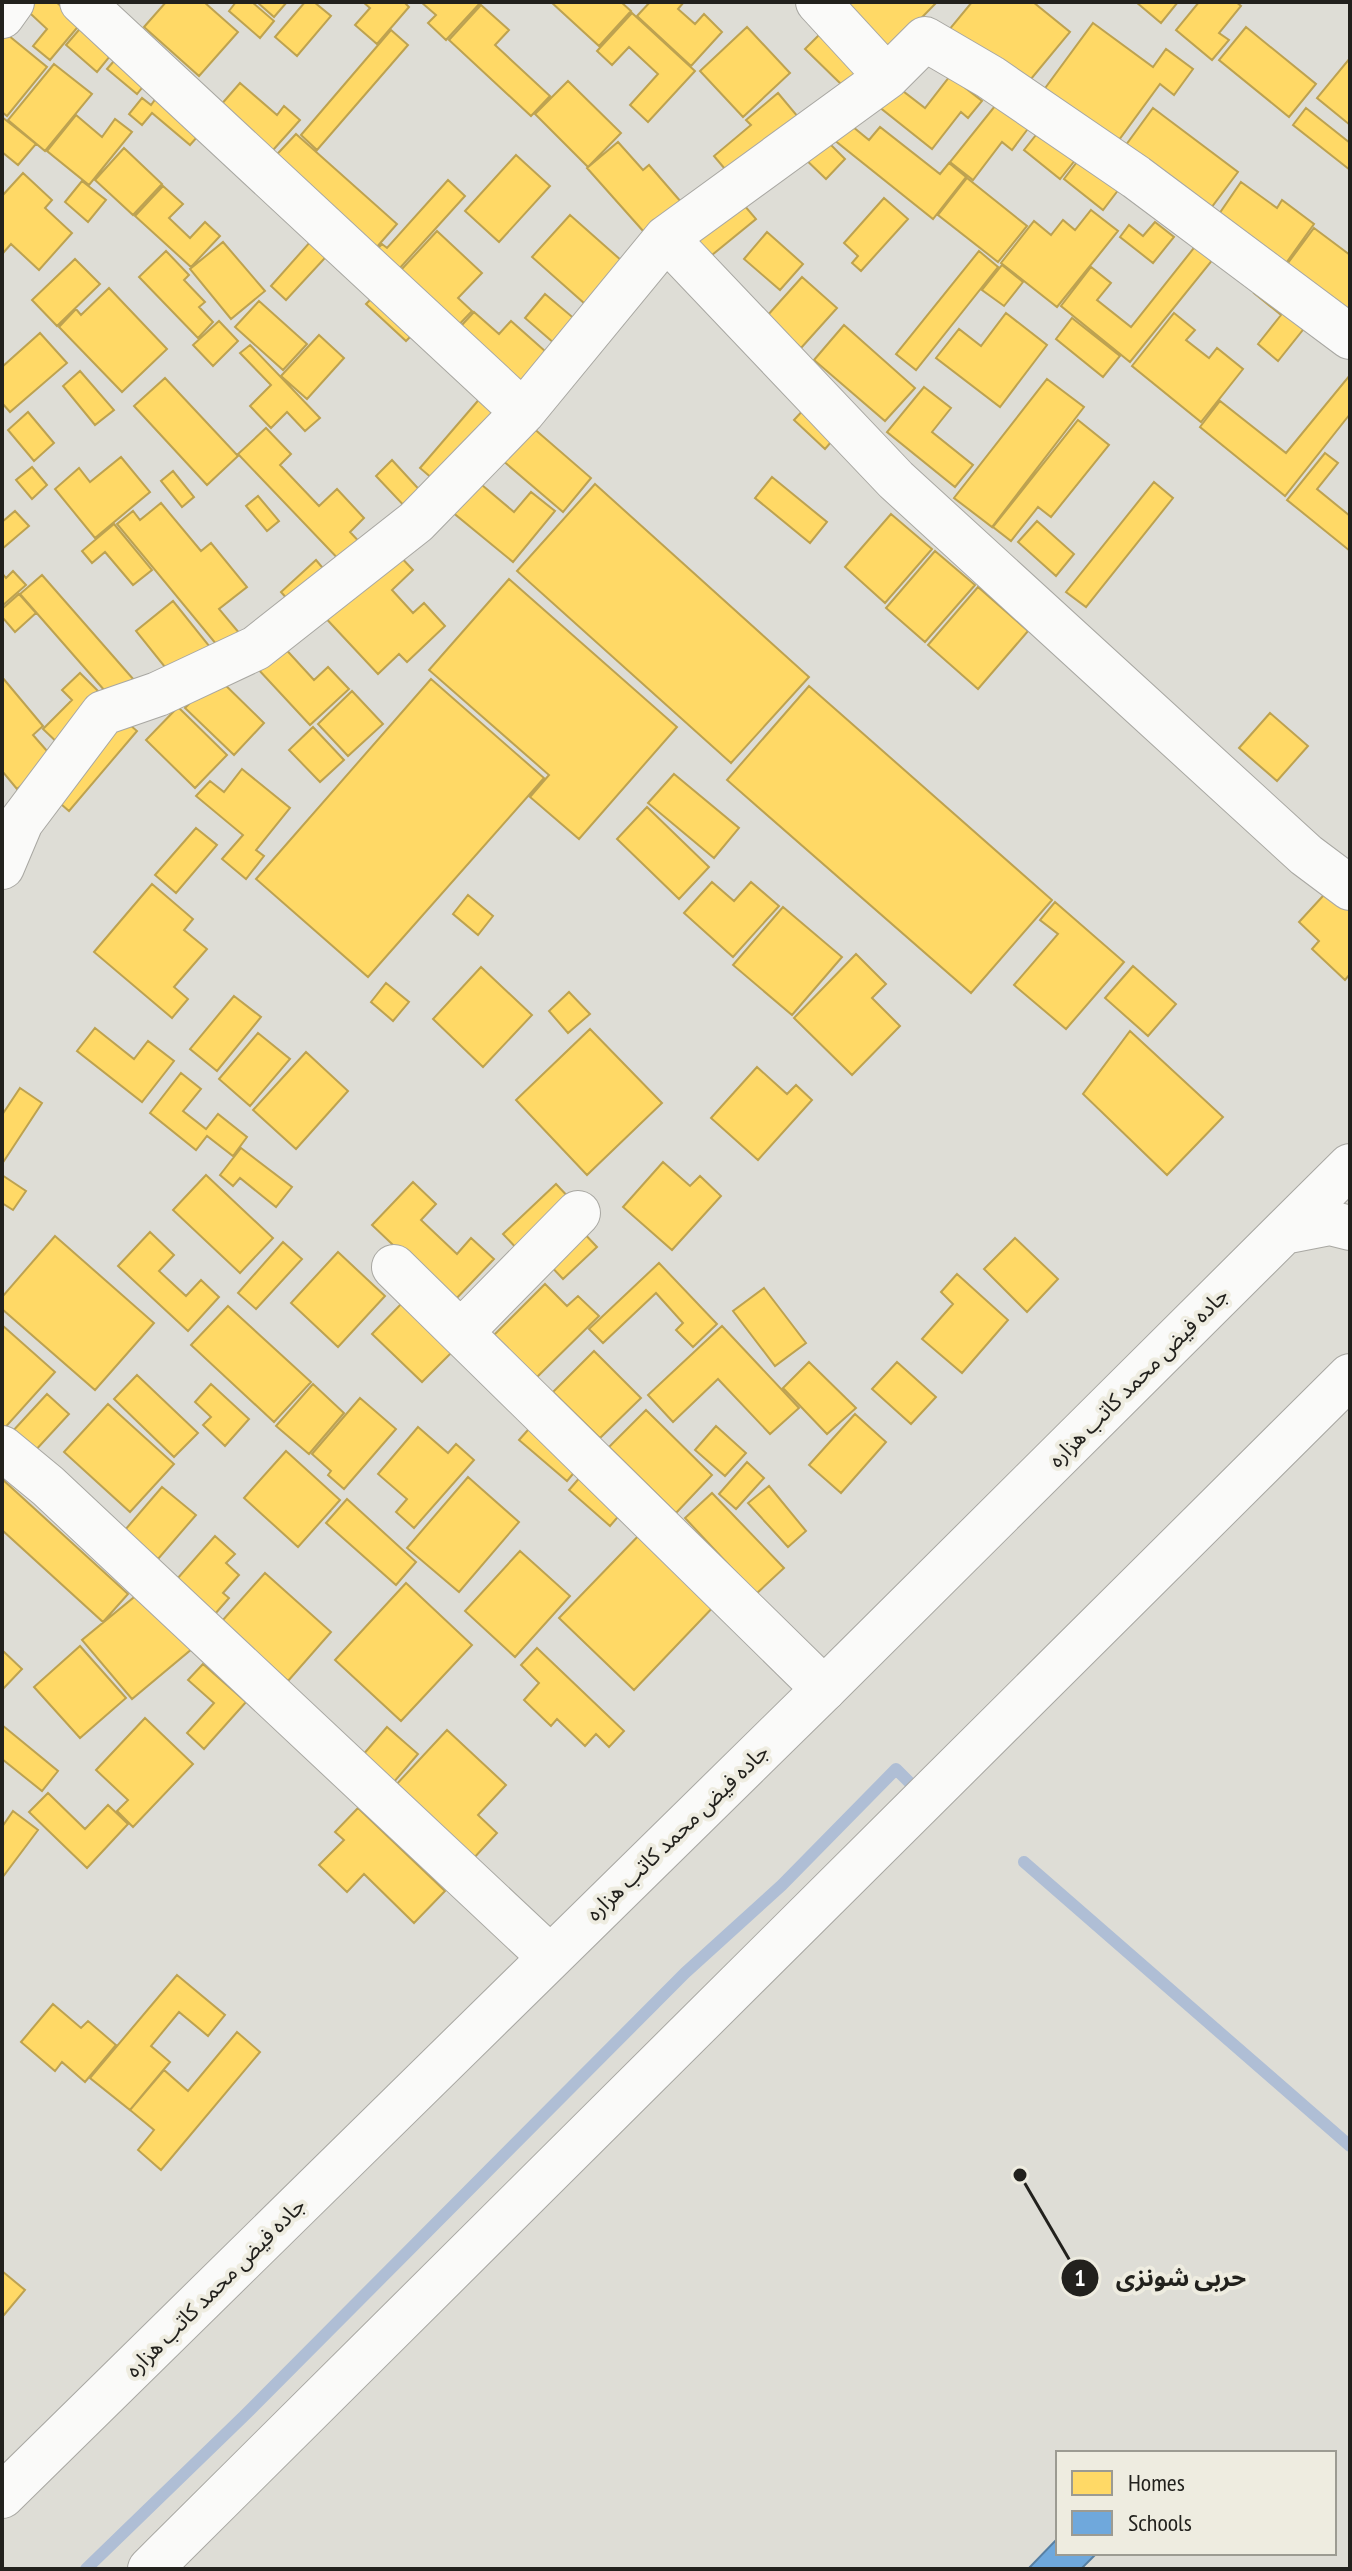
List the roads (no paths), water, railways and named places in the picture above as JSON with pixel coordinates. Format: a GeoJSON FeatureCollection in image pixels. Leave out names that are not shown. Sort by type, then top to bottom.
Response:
{"type":"FeatureCollection","features":[{"type":"Feature","properties":{"kind":"street"},"geometry":{"type":"LineString","coordinates":[[2,16],[12,2]]}},
{"type":"Feature","properties":{"kind":"street"},"geometry":{"type":"LineString","coordinates":[[82,2],[523,412]]}},
{"type":"Feature","properties":{"kind":"street"},"geometry":{"type":"LineString","coordinates":[[818,2],[887,77]]}},
{"type":"Feature","properties":{"kind":"street"},"geometry":{"type":"LineString","coordinates":[[2,867],[21,822],[103,713],[158,694],[256,648],[416,522],[523,412],[666,238],[887,77],[925,39],[990,77],[1136,177],[1350,337]]}},
{"type":"Feature","properties":{"kind":"street"},"geometry":{"type":"LineString","coordinates":[[666,238],[896,480],[1306,855],[1350,888]]}},
{"type":"Feature","properties":{"kind":"street","name":"جاده فیض محمد کاتب هزاره"},"geometry":{"type":"LineString","coordinates":[[2,2496],[824,1689],[1350,1166]]}},
{"type":"Feature","properties":{"kind":"street"},"geometry":{"type":"LineString","coordinates":[[461,1332],[578,1213]]}},
{"type":"Feature","properties":{"kind":"street"},"geometry":{"type":"LineString","coordinates":[[1284,1232],[1330,1223],[1350,1228]]}},
{"type":"Feature","properties":{"kind":"street"},"geometry":{"type":"LineString","coordinates":[[394,1267],[824,1689]]}},
{"type":"Feature","properties":{"kind":"street"},"geometry":{"type":"LineString","coordinates":[[150,2569],[1350,1376]]}},
{"type":"Feature","properties":{"kind":"street"},"geometry":{"type":"LineString","coordinates":[[2,1448],[48,1486],[550,1957]]}},
{"type":"Feature","properties":{"kind":"waterway"},"geometry":{"type":"LineString","coordinates":[[86,2569],[245,2415],[685,1973],[782,1885],[896,1769],[910,1783]]}},
{"type":"Feature","properties":{"kind":"waterway"},"geometry":{"type":"LineString","coordinates":[[1024,1862],[1350,2146]]}},
{"type":"Feature","properties":{"kind":"place","name":"حربی شونزی"},"geometry":{"type":"Point","coordinates":[1020,2175]}}]}
